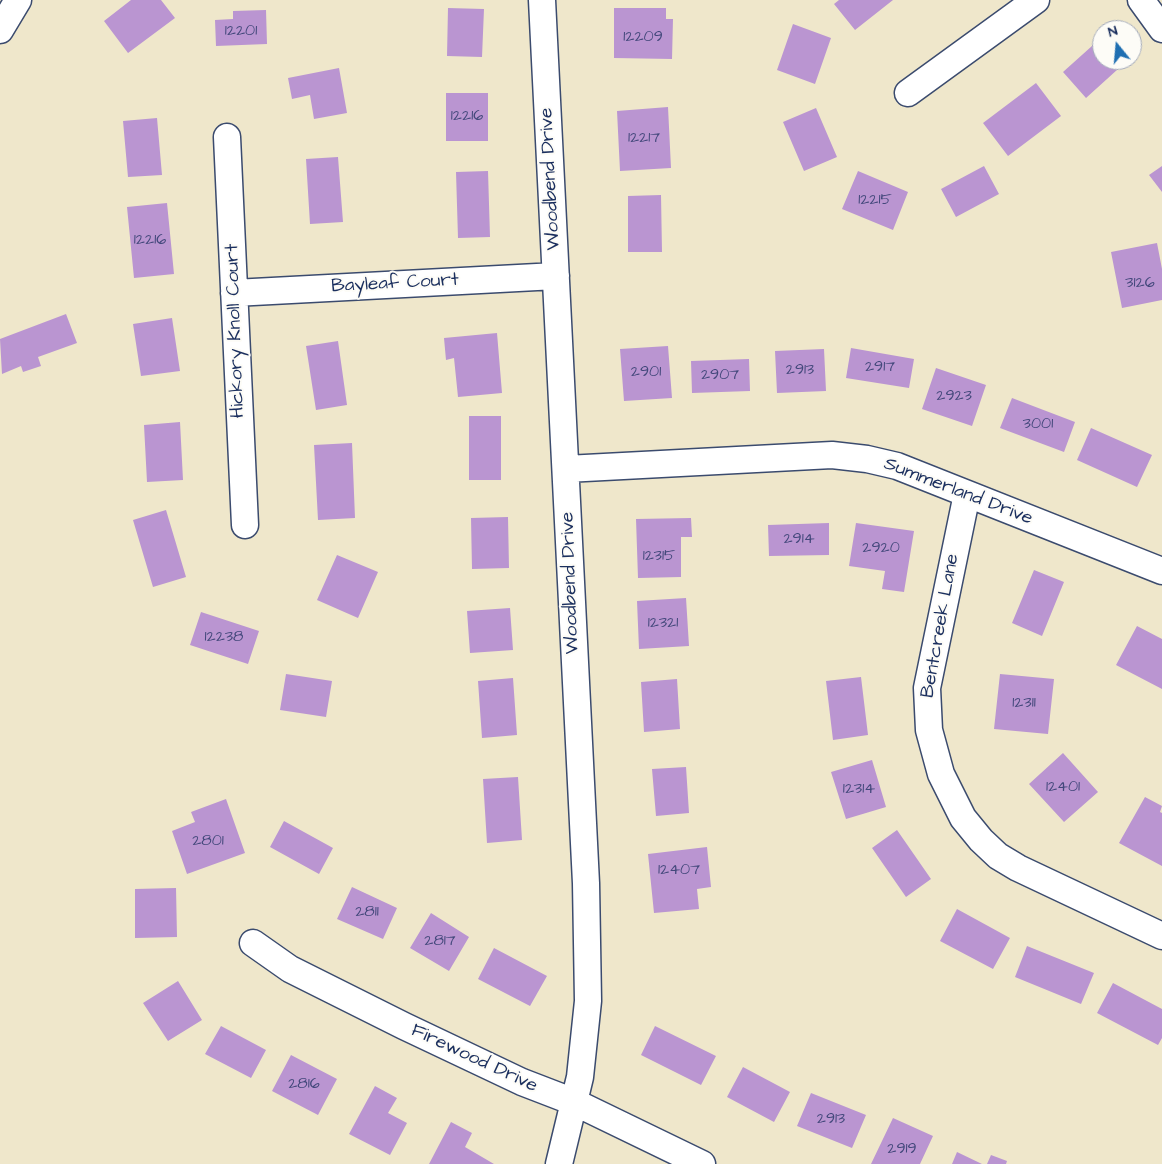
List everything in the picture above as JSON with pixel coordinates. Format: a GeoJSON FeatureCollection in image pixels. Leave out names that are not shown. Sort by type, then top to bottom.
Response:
{"type":"FeatureCollection","features":[{"type":"Feature","properties":{"kind":"street"},"geometry":{"type":"LineString","coordinates":[[0,30],[18,0]]}},
{"type":"Feature","properties":{"kind":"street","name":"Woodbend Drive"},"geometry":{"type":"LineString","coordinates":[[542,0],[586,883],[588,991],[580,1077],[559,1164]]}},
{"type":"Feature","properties":{"kind":"street"},"geometry":{"type":"LineString","coordinates":[[908,93],[1036,0]]}},
{"type":"Feature","properties":{"kind":"street"},"geometry":{"type":"LineString","coordinates":[[1141,0],[1162,29]]}},
{"type":"Feature","properties":{"kind":"street","name":"Hickory Knoll Court"},"geometry":{"type":"LineString","coordinates":[[228,137],[245,525]]}},
{"type":"Feature","properties":{"kind":"street","name":"Bayleaf Court"},"geometry":{"type":"LineString","coordinates":[[234,293],[556,276]]}},
{"type":"Feature","properties":{"kind":"street","name":"Summerland Drive"},"geometry":{"type":"LineString","coordinates":[[566,468],[832,455],[867,459],[897,466],[1162,571]]}},
{"type":"Feature","properties":{"kind":"street","name":"Bentcreek Lane"},"geometry":{"type":"LineString","coordinates":[[967,494],[927,688],[929,730],[941,774],[964,818],[981,840],[998,856],[1018,868],[1162,936]]}},
{"type":"Feature","properties":{"kind":"street","name":"Firewood Drive"},"geometry":{"type":"LineString","coordinates":[[253,943],[290,969],[404,1026],[522,1082],[574,1102],[702,1164]]}},
{"type":"Feature","properties":{"kind":"building"},"geometry":{"type":"Polygon","coordinates":[[[131,0],[161,0],[175,18],[128,53],[104,21],[131,0]]]}},
{"type":"Feature","properties":{"kind":"building"},"geometry":{"type":"Polygon","coordinates":[[[839,0],[893,0],[855,30],[834,4],[839,0]]]}},
{"type":"Feature","properties":{"kind":"building"},"geometry":{"type":"Polygon","coordinates":[[[448,8],[484,9],[482,57],[447,56],[448,8]]]}},
{"type":"Feature","properties":{"kind":"building"},"geometry":{"type":"Polygon","coordinates":[[[614,8],[666,8],[666,19],[673,19],[672,59],[614,58],[614,8]]]}},
{"type":"Feature","properties":{"kind":"building"},"geometry":{"type":"Polygon","coordinates":[[[266,10],[267,44],[216,46],[215,20],[233,19],[233,11],[266,10]]]}},
{"type":"Feature","properties":{"kind":"building"},"geometry":{"type":"Polygon","coordinates":[[[793,24],[831,38],[815,84],[777,70],[793,24]]]}},
{"type":"Feature","properties":{"kind":"building"},"geometry":{"type":"Polygon","coordinates":[[[1092,46],[1092,70],[1117,70],[1086,98],[1063,72],[1092,46]]]}},
{"type":"Feature","properties":{"kind":"building"},"geometry":{"type":"Polygon","coordinates":[[[339,68],[347,113],[314,119],[310,95],[292,99],[288,78],[339,68]]]}},
{"type":"Feature","properties":{"kind":"building"},"geometry":{"type":"Polygon","coordinates":[[[1036,83],[1061,116],[1008,156],[983,123],[1036,83]]]}},
{"type":"Feature","properties":{"kind":"building"},"geometry":{"type":"Polygon","coordinates":[[[446,93],[488,93],[488,141],[446,141],[446,93]]]}},
{"type":"Feature","properties":{"kind":"building"},"geometry":{"type":"Polygon","coordinates":[[[668,107],[671,168],[620,171],[617,111],[668,107]]]}},
{"type":"Feature","properties":{"kind":"building"},"geometry":{"type":"Polygon","coordinates":[[[816,108],[837,157],[804,171],[783,122],[816,108]]]}},
{"type":"Feature","properties":{"kind":"building"},"geometry":{"type":"Polygon","coordinates":[[[157,118],[162,175],[128,177],[123,121],[157,118]]]}},
{"type":"Feature","properties":{"kind":"building"},"geometry":{"type":"Polygon","coordinates":[[[338,157],[343,222],[310,224],[306,159],[338,157]]]}},
{"type":"Feature","properties":{"kind":"building"},"geometry":{"type":"Polygon","coordinates":[[[984,166],[999,194],[956,217],[941,189],[984,166]]]}},
{"type":"Feature","properties":{"kind":"building"},"geometry":{"type":"Polygon","coordinates":[[[1162,166],[1162,192],[1149,175],[1162,166]]]}},
{"type":"Feature","properties":{"kind":"building"},"geometry":{"type":"Polygon","coordinates":[[[488,171],[490,237],[458,238],[456,172],[488,171]]]}},
{"type":"Feature","properties":{"kind":"building"},"geometry":{"type":"Polygon","coordinates":[[[858,171],[908,192],[893,230],[842,209],[858,171]]]}},
{"type":"Feature","properties":{"kind":"building"},"geometry":{"type":"Polygon","coordinates":[[[661,195],[662,252],[628,252],[628,196],[661,195]]]}},
{"type":"Feature","properties":{"kind":"building"},"geometry":{"type":"Polygon","coordinates":[[[167,203],[174,274],[134,278],[127,207],[167,203]]]}},
{"type":"Feature","properties":{"kind":"building"},"geometry":{"type":"Polygon","coordinates":[[[1157,243],[1162,269],[1162,300],[1122,308],[1111,252],[1157,243]]]}},
{"type":"Feature","properties":{"kind":"building"},"geometry":{"type":"Polygon","coordinates":[[[66,314],[77,343],[38,357],[41,366],[23,372],[21,366],[2,374],[0,339],[66,314]]]}},
{"type":"Feature","properties":{"kind":"building"},"geometry":{"type":"Polygon","coordinates":[[[172,318],[180,371],[141,376],[133,324],[172,318]]]}},
{"type":"Feature","properties":{"kind":"building"},"geometry":{"type":"Polygon","coordinates":[[[497,333],[502,393],[458,397],[454,358],[446,360],[444,338],[497,333]]]}},
{"type":"Feature","properties":{"kind":"building"},"geometry":{"type":"Polygon","coordinates":[[[338,341],[347,405],[316,410],[306,346],[338,341]]]}},
{"type":"Feature","properties":{"kind":"building"},"geometry":{"type":"Polygon","coordinates":[[[668,346],[672,398],[624,401],[620,349],[668,346]]]}},
{"type":"Feature","properties":{"kind":"building"},"geometry":{"type":"Polygon","coordinates":[[[851,348],[914,359],[909,388],[846,378],[851,348]]]}},
{"type":"Feature","properties":{"kind":"building"},"geometry":{"type":"Polygon","coordinates":[[[824,349],[826,391],[777,393],[775,351],[824,349]]]}},
{"type":"Feature","properties":{"kind":"building"},"geometry":{"type":"Polygon","coordinates":[[[749,359],[750,391],[692,393],[691,361],[749,359]]]}},
{"type":"Feature","properties":{"kind":"building"},"geometry":{"type":"Polygon","coordinates":[[[936,368],[986,385],[972,426],[922,409],[936,368]]]}},
{"type":"Feature","properties":{"kind":"building"},"geometry":{"type":"Polygon","coordinates":[[[1012,398],[1075,422],[1064,452],[1000,428],[1012,398]]]}},
{"type":"Feature","properties":{"kind":"building"},"geometry":{"type":"Polygon","coordinates":[[[469,416],[501,416],[501,480],[469,480],[469,416]]]}},
{"type":"Feature","properties":{"kind":"building"},"geometry":{"type":"Polygon","coordinates":[[[180,422],[183,480],[147,482],[144,425],[180,422]]]}},
{"type":"Feature","properties":{"kind":"building"},"geometry":{"type":"Polygon","coordinates":[[[1091,428],[1152,455],[1137,487],[1077,460],[1091,428]]]}},
{"type":"Feature","properties":{"kind":"building"},"geometry":{"type":"Polygon","coordinates":[[[352,443],[355,518],[318,520],[314,445],[352,443]]]}},
{"type":"Feature","properties":{"kind":"building"},"geometry":{"type":"Polygon","coordinates":[[[166,510],[186,577],[153,587],[133,520],[166,510]]]}},
{"type":"Feature","properties":{"kind":"building"},"geometry":{"type":"Polygon","coordinates":[[[508,517],[509,568],[472,569],[471,518],[508,517]]]}},
{"type":"Feature","properties":{"kind":"building"},"geometry":{"type":"Polygon","coordinates":[[[691,518],[692,537],[681,537],[681,577],[638,578],[636,519],[691,518]]]}},
{"type":"Feature","properties":{"kind":"building"},"geometry":{"type":"Polygon","coordinates":[[[829,523],[829,555],[769,556],[768,525],[829,523]]]}},
{"type":"Feature","properties":{"kind":"building"},"geometry":{"type":"Polygon","coordinates":[[[856,523],[914,531],[904,592],[882,589],[885,571],[849,566],[856,523]]]}},
{"type":"Feature","properties":{"kind":"building"},"geometry":{"type":"Polygon","coordinates":[[[337,555],[378,572],[358,618],[317,600],[337,555]]]}},
{"type":"Feature","properties":{"kind":"building"},"geometry":{"type":"Polygon","coordinates":[[[1034,570],[1064,582],[1042,636],[1012,623],[1034,570]]]}},
{"type":"Feature","properties":{"kind":"building"},"geometry":{"type":"Polygon","coordinates":[[[686,598],[689,646],[639,649],[637,601],[686,598]]]}},
{"type":"Feature","properties":{"kind":"building"},"geometry":{"type":"Polygon","coordinates":[[[510,608],[513,650],[470,653],[467,611],[510,608]]]}},
{"type":"Feature","properties":{"kind":"building"},"geometry":{"type":"Polygon","coordinates":[[[201,612],[259,631],[248,664],[190,645],[201,612]]]}},
{"type":"Feature","properties":{"kind":"building"},"geometry":{"type":"Polygon","coordinates":[[[1137,626],[1162,639],[1162,689],[1116,665],[1137,626]]]}},
{"type":"Feature","properties":{"kind":"building"},"geometry":{"type":"Polygon","coordinates":[[[286,674],[332,681],[326,717],[280,710],[286,674]]]}},
{"type":"Feature","properties":{"kind":"building"},"geometry":{"type":"Polygon","coordinates":[[[1000,674],[1054,679],[1048,734],[994,729],[1000,674]]]}},
{"type":"Feature","properties":{"kind":"building"},"geometry":{"type":"Polygon","coordinates":[[[861,677],[868,735],[833,740],[826,681],[861,677]]]}},
{"type":"Feature","properties":{"kind":"building"},"geometry":{"type":"Polygon","coordinates":[[[513,678],[517,735],[482,738],[478,681],[513,678]]]}},
{"type":"Feature","properties":{"kind":"building"},"geometry":{"type":"Polygon","coordinates":[[[677,679],[680,729],[644,732],[641,682],[677,679]]]}},
{"type":"Feature","properties":{"kind":"building"},"geometry":{"type":"Polygon","coordinates":[[[1063,753],[1098,792],[1064,822],[1029,784],[1063,753]]]}},
{"type":"Feature","properties":{"kind":"building"},"geometry":{"type":"Polygon","coordinates":[[[872,760],[886,807],[846,819],[831,772],[872,760]]]}},
{"type":"Feature","properties":{"kind":"building"},"geometry":{"type":"Polygon","coordinates":[[[686,767],[689,813],[656,816],[652,769],[686,767]]]}},
{"type":"Feature","properties":{"kind":"building"},"geometry":{"type":"Polygon","coordinates":[[[518,777],[522,840],[487,843],[483,779],[518,777]]]}},
{"type":"Feature","properties":{"kind":"building"},"geometry":{"type":"Polygon","coordinates":[[[1145,797],[1162,806],[1160,812],[1162,813],[1162,866],[1119,843],[1145,797]]]}},
{"type":"Feature","properties":{"kind":"building"},"geometry":{"type":"Polygon","coordinates":[[[226,799],[245,853],[187,874],[172,831],[195,822],[191,812],[226,799]]]}},
{"type":"Feature","properties":{"kind":"building"},"geometry":{"type":"Polygon","coordinates":[[[284,821],[333,848],[319,874],[270,847],[284,821]]]}},
{"type":"Feature","properties":{"kind":"building"},"geometry":{"type":"Polygon","coordinates":[[[897,830],[931,879],[906,897],[872,848],[897,830]]]}},
{"type":"Feature","properties":{"kind":"building"},"geometry":{"type":"Polygon","coordinates":[[[707,847],[711,887],[697,889],[699,909],[654,913],[648,854],[707,847]]]}},
{"type":"Feature","properties":{"kind":"building"},"geometry":{"type":"Polygon","coordinates":[[[352,887],[397,908],[383,939],[337,919],[352,887]]]}},
{"type":"Feature","properties":{"kind":"building"},"geometry":{"type":"Polygon","coordinates":[[[176,888],[177,937],[135,938],[135,889],[176,888]]]}},
{"type":"Feature","properties":{"kind":"building"},"geometry":{"type":"Polygon","coordinates":[[[957,909],[1010,938],[993,969],[940,941],[957,909]]]}},
{"type":"Feature","properties":{"kind":"building"},"geometry":{"type":"Polygon","coordinates":[[[431,913],[469,937],[449,971],[410,948],[431,913]]]}},
{"type":"Feature","properties":{"kind":"building"},"geometry":{"type":"Polygon","coordinates":[[[1027,946],[1094,973],[1081,1004],[1015,977],[1027,946]]]}},
{"type":"Feature","properties":{"kind":"building"},"geometry":{"type":"Polygon","coordinates":[[[494,948],[547,976],[530,1006],[478,979],[494,948]]]}},
{"type":"Feature","properties":{"kind":"building"},"geometry":{"type":"Polygon","coordinates":[[[178,981],[202,1020],[168,1041],[143,1003],[178,981]]]}},
{"type":"Feature","properties":{"kind":"building"},"geometry":{"type":"Polygon","coordinates":[[[1113,983],[1162,1009],[1162,1038],[1158,1045],[1097,1013],[1113,983]]]}},
{"type":"Feature","properties":{"kind":"building"},"geometry":{"type":"Polygon","coordinates":[[[221,1026],[266,1050],[251,1078],[205,1054],[221,1026]]]}},
{"type":"Feature","properties":{"kind":"building"},"geometry":{"type":"Polygon","coordinates":[[[655,1026],[716,1056],[701,1085],[641,1055],[655,1026]]]}},
{"type":"Feature","properties":{"kind":"building"},"geometry":{"type":"Polygon","coordinates":[[[291,1055],[337,1079],[318,1115],[272,1091],[291,1055]]]}},
{"type":"Feature","properties":{"kind":"building"},"geometry":{"type":"Polygon","coordinates":[[[743,1067],[790,1092],[774,1122],[727,1097],[743,1067]]]}},
{"type":"Feature","properties":{"kind":"building"},"geometry":{"type":"Polygon","coordinates":[[[375,1086],[397,1098],[388,1113],[407,1123],[390,1155],[349,1134],[375,1086]]]}},
{"type":"Feature","properties":{"kind":"building"},"geometry":{"type":"Polygon","coordinates":[[[811,1093],[866,1115],[852,1148],[797,1126],[811,1093]]]}},
{"type":"Feature","properties":{"kind":"building"},"geometry":{"type":"Polygon","coordinates":[[[893,1118],[933,1136],[920,1164],[871,1164],[893,1118]]]}},
{"type":"Feature","properties":{"kind":"building"},"geometry":{"type":"Polygon","coordinates":[[[451,1122],[472,1133],[465,1147],[494,1164],[429,1164],[451,1122]]]}},
{"type":"Feature","properties":{"kind":"building"},"geometry":{"type":"Polygon","coordinates":[[[957,1152],[982,1164],[952,1164],[957,1152]]]}},
{"type":"Feature","properties":{"kind":"building"},"geometry":{"type":"Polygon","coordinates":[[[991,1155],[1007,1161],[1006,1164],[987,1164],[991,1155]]]}}]}
